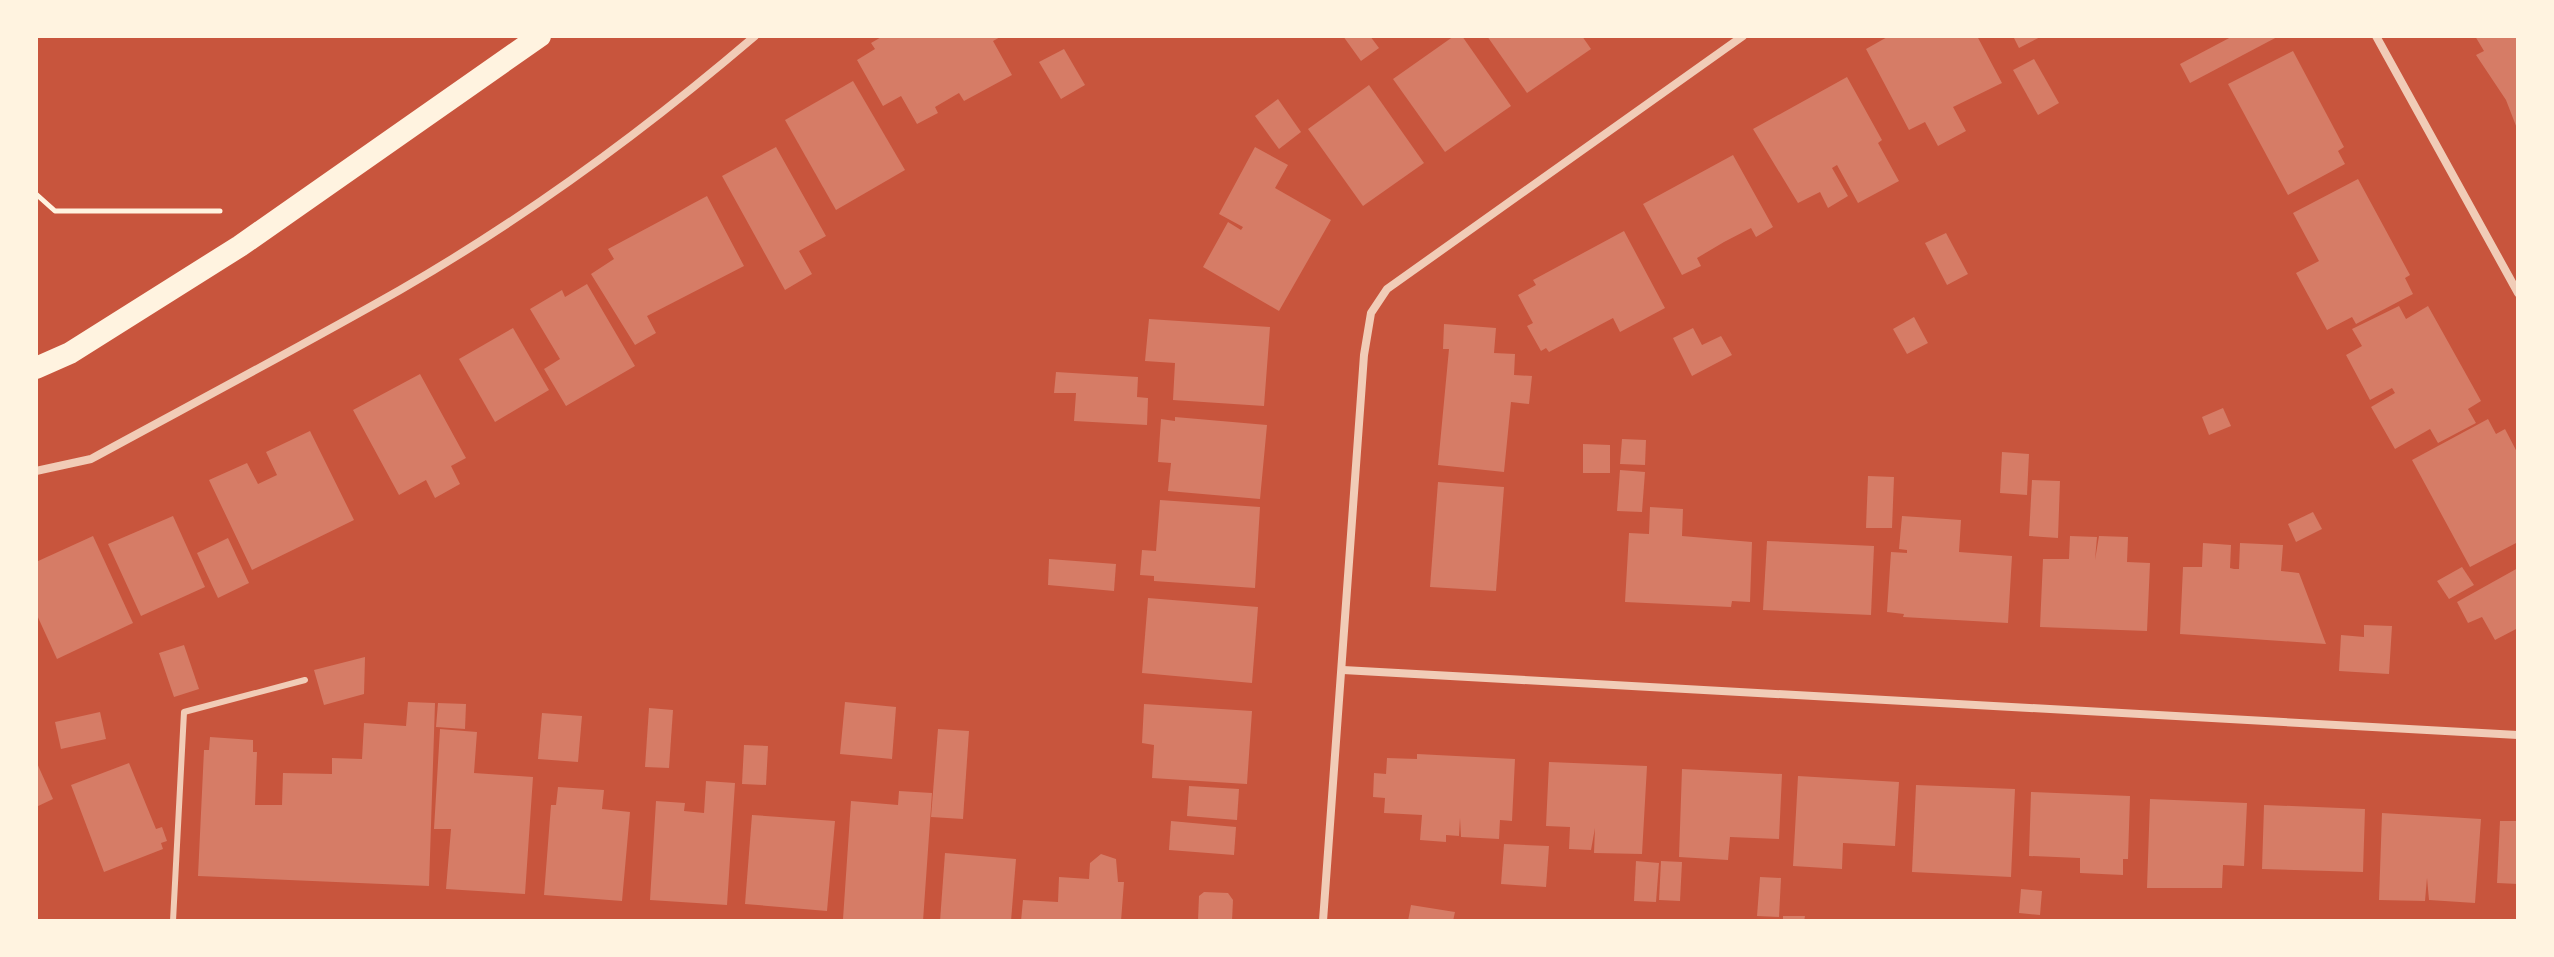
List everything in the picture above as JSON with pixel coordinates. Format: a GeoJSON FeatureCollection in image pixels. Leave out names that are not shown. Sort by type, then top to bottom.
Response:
{"type":"FeatureCollection","features":[{"type":"Feature","properties":{"kind":"highway"},"geometry":{"type":"LineString","coordinates":[[36,368],[70,353],[240,246],[540,36]]}},
{"type":"Feature","properties":{"kind":"street"},"geometry":{"type":"LineString","coordinates":[[36,471],[91,459],[401,289],[530,208],[714,71],[755,36]]}},
{"type":"Feature","properties":{"kind":"street"},"geometry":{"type":"LineString","coordinates":[[1323,921],[1364,355],[1371,313],[1387,289],[1743,36]]}},
{"type":"Feature","properties":{"kind":"street"},"geometry":{"type":"LineString","coordinates":[[2376,36],[2518,293]]}},
{"type":"Feature","properties":{"kind":"street"},"geometry":{"type":"LineString","coordinates":[[1343,670],[2518,735]]}},
{"type":"Feature","properties":{"kind":"lane"},"geometry":{"type":"LineString","coordinates":[[173,921],[184,712],[305,680]]}},
{"type":"Feature","properties":{"kind":"path"},"geometry":{"type":"LineString","coordinates":[[36,194],[55,211],[222,211],[240,246]]}},
{"type":"Feature","properties":{"kind":"building"},"geometry":{"type":"Polygon","coordinates":[[[883,36],[1002,36],[993,41],[1012,75],[964,101],[959,93],[935,107],[938,113],[917,124],[901,96],[883,106],[857,60],[875,49],[871,43],[883,36]]]}},
{"type":"Feature","properties":{"kind":"building"},"geometry":{"type":"Polygon","coordinates":[[[1343,36],[1370,36],[1379,48],[1361,61],[1343,36]]]}},
{"type":"Feature","properties":{"kind":"building"},"geometry":{"type":"Polygon","coordinates":[[[1454,36],[1462,36],[1511,106],[1445,152],[1393,79],[1454,36]]]}},
{"type":"Feature","properties":{"kind":"building"},"geometry":{"type":"Polygon","coordinates":[[[1487,36],[1582,36],[1591,49],[1527,93],[1487,36]]]}},
{"type":"Feature","properties":{"kind":"building"},"geometry":{"type":"Polygon","coordinates":[[[1889,36],[1977,36],[2002,83],[1953,107],[1966,131],[1938,146],[1925,122],[1909,130],[1866,49],[1889,36]]]}},
{"type":"Feature","properties":{"kind":"building"},"geometry":{"type":"Polygon","coordinates":[[[2013,36],[2042,36],[2019,48],[2013,36]]]}},
{"type":"Feature","properties":{"kind":"building"},"geometry":{"type":"Polygon","coordinates":[[[2233,36],[2279,36],[2190,83],[2180,64],[2233,36]]]}},
{"type":"Feature","properties":{"kind":"building"},"geometry":{"type":"Polygon","coordinates":[[[2475,36],[2518,36],[2518,131],[2506,100],[2476,55],[2484,51],[2475,36]]]}},
{"type":"Feature","properties":{"kind":"building"},"geometry":{"type":"Polygon","coordinates":[[[1064,49],[1085,85],[1061,99],[1039,62],[1064,49]]]}},
{"type":"Feature","properties":{"kind":"building"},"geometry":{"type":"Polygon","coordinates":[[[2293,51],[2344,147],[2338,151],[2345,164],[2288,195],[2228,84],[2293,51]]]}},
{"type":"Feature","properties":{"kind":"building"},"geometry":{"type":"Polygon","coordinates":[[[2034,59],[2059,103],[2038,115],[2013,70],[2034,59]]]}},
{"type":"Feature","properties":{"kind":"building"},"geometry":{"type":"Polygon","coordinates":[[[1847,77],[1882,140],[1878,143],[1899,181],[1858,203],[1837,165],[1832,168],[1848,196],[1828,208],[1820,192],[1798,203],[1753,129],[1847,77]]]}},
{"type":"Feature","properties":{"kind":"building"},"geometry":{"type":"Polygon","coordinates":[[[853,81],[905,170],[836,210],[785,120],[853,81]]]}},
{"type":"Feature","properties":{"kind":"building"},"geometry":{"type":"Polygon","coordinates":[[[1369,85],[1424,163],[1363,206],[1308,129],[1369,85]]]}},
{"type":"Feature","properties":{"kind":"building"},"geometry":{"type":"Polygon","coordinates":[[[1278,99],[1301,132],[1279,149],[1255,116],[1278,99]]]}},
{"type":"Feature","properties":{"kind":"building"},"geometry":{"type":"Polygon","coordinates":[[[776,147],[826,236],[799,251],[812,274],[785,290],[722,176],[776,147]]]}},
{"type":"Feature","properties":{"kind":"building"},"geometry":{"type":"Polygon","coordinates":[[[1255,147],[1288,165],[1275,188],[1331,220],[1279,311],[1203,267],[1228,222],[1241,230],[1243,227],[1219,214],[1255,147]]]}},
{"type":"Feature","properties":{"kind":"building"},"geometry":{"type":"Polygon","coordinates":[[[1733,155],[1773,227],[1756,237],[1751,228],[1724,242],[1697,258],[1701,266],[1682,275],[1643,204],[1733,155]]]}},
{"type":"Feature","properties":{"kind":"building"},"geometry":{"type":"Polygon","coordinates":[[[2358,179],[2410,275],[2405,278],[2413,294],[2356,324],[2352,317],[2327,330],[2296,273],[2319,261],[2293,213],[2358,179]]]}},
{"type":"Feature","properties":{"kind":"building"},"geometry":{"type":"Polygon","coordinates":[[[707,196],[744,266],[647,316],[656,333],[635,345],[591,274],[614,259],[608,249],[707,196]]]}},
{"type":"Feature","properties":{"kind":"building"},"geometry":{"type":"Polygon","coordinates":[[[1624,231],[1665,308],[1620,332],[1613,318],[1549,352],[1546,348],[1541,351],[1527,326],[1533,323],[1518,295],[1536,285],[1533,280],[1624,231]]]}},
{"type":"Feature","properties":{"kind":"building"},"geometry":{"type":"Polygon","coordinates":[[[1946,233],[1968,274],[1947,285],[1925,243],[1946,233]]]}},
{"type":"Feature","properties":{"kind":"building"},"geometry":{"type":"Polygon","coordinates":[[[587,284],[635,366],[566,406],[544,369],[560,359],[530,309],[562,290],[565,297],[587,284]]]}},
{"type":"Feature","properties":{"kind":"building"},"geometry":{"type":"Polygon","coordinates":[[[2399,306],[2406,319],[2428,306],[2481,401],[2468,409],[2476,423],[2438,443],[2430,429],[2395,449],[2371,407],[2395,393],[2392,388],[2370,400],[2346,355],[2362,346],[2352,329],[2399,306]]]}},
{"type":"Feature","properties":{"kind":"building"},"geometry":{"type":"Polygon","coordinates":[[[1914,317],[1928,343],[1907,354],[1893,329],[1914,317]]]}},
{"type":"Feature","properties":{"kind":"building"},"geometry":{"type":"Polygon","coordinates":[[[1149,319],[1270,327],[1264,406],[1173,400],[1175,363],[1145,361],[1149,319]]]}},
{"type":"Feature","properties":{"kind":"building"},"geometry":{"type":"Polygon","coordinates":[[[1444,324],[1496,328],[1494,353],[1515,354],[1514,375],[1532,376],[1529,404],[1511,402],[1504,472],[1438,465],[1449,349],[1443,349],[1444,324]]]}},
{"type":"Feature","properties":{"kind":"building"},"geometry":{"type":"Polygon","coordinates":[[[513,328],[549,390],[495,422],[459,359],[513,328]]]}},
{"type":"Feature","properties":{"kind":"building"},"geometry":{"type":"Polygon","coordinates":[[[1693,328],[1702,345],[1721,336],[1732,355],[1692,376],[1673,338],[1693,328]]]}},
{"type":"Feature","properties":{"kind":"building"},"geometry":{"type":"Polygon","coordinates":[[[1056,372],[1138,377],[1137,397],[1148,398],[1147,425],[1074,421],[1076,393],[1054,393],[1056,372]]]}},
{"type":"Feature","properties":{"kind":"building"},"geometry":{"type":"Polygon","coordinates":[[[420,374],[466,458],[451,466],[460,484],[435,498],[426,480],[399,495],[353,410],[420,374]]]}},
{"type":"Feature","properties":{"kind":"building"},"geometry":{"type":"Polygon","coordinates":[[[2223,408],[2231,426],[2209,435],[2202,417],[2223,408]]]}},
{"type":"Feature","properties":{"kind":"building"},"geometry":{"type":"Polygon","coordinates":[[[1175,417],[1267,425],[1260,499],[1168,491],[1171,463],[1158,462],[1161,419],[1175,421],[1175,417]]]}},
{"type":"Feature","properties":{"kind":"building"},"geometry":{"type":"Polygon","coordinates":[[[2488,419],[2496,434],[2505,429],[2518,454],[2518,542],[2470,567],[2412,460],[2488,419]]]}},
{"type":"Feature","properties":{"kind":"building"},"geometry":{"type":"Polygon","coordinates":[[[310,431],[354,520],[252,570],[209,480],[247,463],[258,484],[277,475],[266,452],[310,431]]]}},
{"type":"Feature","properties":{"kind":"building"},"geometry":{"type":"Polygon","coordinates":[[[1622,439],[1646,440],[1645,465],[1620,464],[1622,439]]]}},
{"type":"Feature","properties":{"kind":"building"},"geometry":{"type":"Polygon","coordinates":[[[1583,444],[1610,445],[1610,473],[1583,473],[1583,444]]]}},
{"type":"Feature","properties":{"kind":"building"},"geometry":{"type":"Polygon","coordinates":[[[2002,452],[2029,454],[2027,495],[2000,493],[2002,452]]]}},
{"type":"Feature","properties":{"kind":"building"},"geometry":{"type":"Polygon","coordinates":[[[1620,470],[1645,472],[1642,512],[1617,511],[1620,470]]]}},
{"type":"Feature","properties":{"kind":"building"},"geometry":{"type":"Polygon","coordinates":[[[1868,476],[1894,477],[1892,528],[1866,528],[1868,476]]]}},
{"type":"Feature","properties":{"kind":"building"},"geometry":{"type":"Polygon","coordinates":[[[2032,480],[2060,481],[2058,538],[2029,536],[2032,480]]]}},
{"type":"Feature","properties":{"kind":"building"},"geometry":{"type":"Polygon","coordinates":[[[1438,482],[1504,487],[1496,591],[1430,587],[1438,482]]]}},
{"type":"Feature","properties":{"kind":"building"},"geometry":{"type":"Polygon","coordinates":[[[1160,500],[1260,507],[1255,588],[1154,581],[1154,576],[1140,575],[1142,550],[1156,551],[1160,500]]]}},
{"type":"Feature","properties":{"kind":"building"},"geometry":{"type":"Polygon","coordinates":[[[1650,507],[1683,509],[1682,536],[1752,542],[1750,602],[1732,601],[1731,607],[1625,602],[1629,533],[1649,534],[1650,507]]]}},
{"type":"Feature","properties":{"kind":"building"},"geometry":{"type":"Polygon","coordinates":[[[2313,512],[2322,529],[2296,542],[2288,524],[2313,512]]]}},
{"type":"Feature","properties":{"kind":"building"},"geometry":{"type":"Polygon","coordinates":[[[173,516],[205,587],[141,616],[108,544],[173,516]]]}},
{"type":"Feature","properties":{"kind":"building"},"geometry":{"type":"Polygon","coordinates":[[[1902,516],[1961,520],[1959,552],[2012,556],[2008,623],[1903,617],[1904,614],[1887,612],[1891,552],[1907,553],[1907,550],[1899,549],[1902,516]]]}},
{"type":"Feature","properties":{"kind":"building"},"geometry":{"type":"Polygon","coordinates":[[[93,536],[133,623],[57,659],[36,613],[36,562],[93,536]]]}},
{"type":"Feature","properties":{"kind":"building"},"geometry":{"type":"Polygon","coordinates":[[[2070,536],[2097,537],[2095,560],[2099,536],[2128,537],[2127,562],[2150,563],[2147,631],[2040,627],[2043,559],[2069,559],[2070,536]]]}},
{"type":"Feature","properties":{"kind":"building"},"geometry":{"type":"Polygon","coordinates":[[[228,538],[249,583],[218,598],[197,553],[228,538]]]}},
{"type":"Feature","properties":{"kind":"building"},"geometry":{"type":"Polygon","coordinates":[[[1767,541],[1874,546],[1871,615],[1763,610],[1767,541]]]}},
{"type":"Feature","properties":{"kind":"building"},"geometry":{"type":"Polygon","coordinates":[[[2203,543],[2231,545],[2230,568],[2234,569],[2239,569],[2240,543],[2283,545],[2281,571],[2299,573],[2326,644],[2180,634],[2183,567],[2202,567],[2203,543]]]}},
{"type":"Feature","properties":{"kind":"building"},"geometry":{"type":"Polygon","coordinates":[[[1049,559],[1116,564],[1114,591],[1048,585],[1049,559]]]}},
{"type":"Feature","properties":{"kind":"building"},"geometry":{"type":"Polygon","coordinates":[[[2462,567],[2474,585],[2449,599],[2437,581],[2462,567]]]}},
{"type":"Feature","properties":{"kind":"building"},"geometry":{"type":"Polygon","coordinates":[[[2518,568],[2518,628],[2495,640],[2482,617],[2468,623],[2457,602],[2518,568]]]}},
{"type":"Feature","properties":{"kind":"building"},"geometry":{"type":"Polygon","coordinates":[[[1148,598],[1258,607],[1252,683],[1142,673],[1148,598]]]}},
{"type":"Feature","properties":{"kind":"building"},"geometry":{"type":"Polygon","coordinates":[[[2364,625],[2392,626],[2389,674],[2339,671],[2341,635],[2364,637],[2364,625]]]}},
{"type":"Feature","properties":{"kind":"building"},"geometry":{"type":"Polygon","coordinates":[[[184,645],[199,689],[174,697],[159,653],[184,645]]]}},
{"type":"Feature","properties":{"kind":"building"},"geometry":{"type":"Polygon","coordinates":[[[365,657],[364,694],[324,705],[314,670],[365,657]]]}},
{"type":"Feature","properties":{"kind":"building"},"geometry":{"type":"Polygon","coordinates":[[[408,702],[435,703],[429,886],[198,876],[204,750],[209,750],[210,737],[253,740],[253,752],[257,752],[255,805],[282,805],[283,773],[332,774],[332,758],[362,759],[364,723],[406,726],[408,702]]]}},
{"type":"Feature","properties":{"kind":"building"},"geometry":{"type":"Polygon","coordinates":[[[845,702],[896,707],[892,759],[840,754],[845,702]]]}},
{"type":"Feature","properties":{"kind":"building"},"geometry":{"type":"Polygon","coordinates":[[[438,703],[466,704],[465,729],[436,727],[438,703]]]}},
{"type":"Feature","properties":{"kind":"building"},"geometry":{"type":"Polygon","coordinates":[[[1144,704],[1252,711],[1247,784],[1152,778],[1154,745],[1142,743],[1144,704]]]}},
{"type":"Feature","properties":{"kind":"building"},"geometry":{"type":"Polygon","coordinates":[[[649,708],[673,710],[669,768],[645,767],[649,708]]]}},
{"type":"Feature","properties":{"kind":"building"},"geometry":{"type":"Polygon","coordinates":[[[100,712],[106,739],[61,749],[55,722],[100,712]]]}},
{"type":"Feature","properties":{"kind":"building"},"geometry":{"type":"Polygon","coordinates":[[[542,713],[582,716],[578,762],[538,759],[542,713]]]}},
{"type":"Feature","properties":{"kind":"building"},"geometry":{"type":"Polygon","coordinates":[[[440,729],[477,732],[474,773],[533,777],[525,894],[446,889],[451,829],[434,829],[440,729]]]}},
{"type":"Feature","properties":{"kind":"building"},"geometry":{"type":"Polygon","coordinates":[[[938,729],[969,731],[963,819],[931,817],[938,729]]]}},
{"type":"Feature","properties":{"kind":"building"},"geometry":{"type":"Polygon","coordinates":[[[744,745],[768,746],[766,785],[742,784],[744,745]]]}},
{"type":"Feature","properties":{"kind":"building"},"geometry":{"type":"Polygon","coordinates":[[[1417,754],[1515,759],[1512,821],[1500,820],[1499,839],[1461,837],[1460,818],[1459,836],[1446,835],[1446,842],[1420,840],[1422,815],[1384,813],[1385,798],[1373,797],[1374,773],[1386,774],[1387,758],[1417,759],[1417,754]]]}},
{"type":"Feature","properties":{"kind":"building"},"geometry":{"type":"Polygon","coordinates":[[[36,761],[53,799],[36,807],[36,761]]]}},
{"type":"Feature","properties":{"kind":"building"},"geometry":{"type":"Polygon","coordinates":[[[1549,762],[1647,766],[1642,854],[1594,853],[1595,828],[1591,850],[1569,849],[1570,827],[1546,826],[1549,762]]]}},
{"type":"Feature","properties":{"kind":"building"},"geometry":{"type":"Polygon","coordinates":[[[129,763],[156,829],[162,827],[167,841],[161,843],[163,849],[104,872],[71,785],[129,763]]]}},
{"type":"Feature","properties":{"kind":"building"},"geometry":{"type":"Polygon","coordinates":[[[1682,769],[1782,774],[1779,839],[1730,837],[1728,860],[1679,857],[1682,769]]]}},
{"type":"Feature","properties":{"kind":"building"},"geometry":{"type":"Polygon","coordinates":[[[1798,776],[1899,782],[1895,846],[1843,843],[1842,869],[1793,866],[1798,776]]]}},
{"type":"Feature","properties":{"kind":"building"},"geometry":{"type":"Polygon","coordinates":[[[706,781],[735,783],[727,905],[650,900],[656,801],[685,803],[684,811],[704,813],[706,781]]]}},
{"type":"Feature","properties":{"kind":"building"},"geometry":{"type":"Polygon","coordinates":[[[1916,785],[2015,789],[2011,877],[1912,872],[1916,785]]]}},
{"type":"Feature","properties":{"kind":"building"},"geometry":{"type":"Polygon","coordinates":[[[1189,786],[1239,789],[1237,820],[1187,816],[1189,786]]]}},
{"type":"Feature","properties":{"kind":"building"},"geometry":{"type":"Polygon","coordinates":[[[558,787],[604,790],[602,809],[630,812],[622,901],[544,895],[551,805],[556,805],[558,787]]]}},
{"type":"Feature","properties":{"kind":"building"},"geometry":{"type":"Polygon","coordinates":[[[899,791],[932,793],[923,921],[843,919],[851,801],[898,805],[899,791]]]}},
{"type":"Feature","properties":{"kind":"building"},"geometry":{"type":"Polygon","coordinates":[[[2031,792],[2130,796],[2128,859],[2123,859],[2123,875],[2080,873],[2080,858],[2029,856],[2031,792]]]}},
{"type":"Feature","properties":{"kind":"building"},"geometry":{"type":"Polygon","coordinates":[[[2150,799],[2247,803],[2244,866],[2223,865],[2222,888],[2147,888],[2150,799]]]}},
{"type":"Feature","properties":{"kind":"building"},"geometry":{"type":"Polygon","coordinates":[[[2264,805],[2365,809],[2363,872],[2262,869],[2264,805]]]}},
{"type":"Feature","properties":{"kind":"building"},"geometry":{"type":"Polygon","coordinates":[[[2382,813],[2481,819],[2475,903],[2429,900],[2427,878],[2425,901],[2379,900],[2382,813]]]}},
{"type":"Feature","properties":{"kind":"building"},"geometry":{"type":"Polygon","coordinates":[[[752,815],[835,821],[827,911],[745,904],[752,815]]]}},
{"type":"Feature","properties":{"kind":"building"},"geometry":{"type":"Polygon","coordinates":[[[1171,821],[1236,827],[1234,855],[1169,850],[1171,821]]]}},
{"type":"Feature","properties":{"kind":"building"},"geometry":{"type":"Polygon","coordinates":[[[2500,821],[2518,821],[2518,884],[2497,883],[2500,821]]]}},
{"type":"Feature","properties":{"kind":"building"},"geometry":{"type":"Polygon","coordinates":[[[1504,844],[1549,846],[1546,887],[1501,884],[1504,844]]]}},
{"type":"Feature","properties":{"kind":"building"},"geometry":{"type":"Polygon","coordinates":[[[945,853],[1016,859],[1011,921],[940,921],[945,853]]]}},
{"type":"Feature","properties":{"kind":"building"},"geometry":{"type":"Polygon","coordinates":[[[1101,854],[1116,859],[1118,882],[1124,882],[1121,921],[1021,921],[1023,900],[1058,902],[1059,877],[1089,879],[1090,863],[1101,854]]]}},
{"type":"Feature","properties":{"kind":"building"},"geometry":{"type":"Polygon","coordinates":[[[1636,861],[1659,863],[1656,902],[1634,901],[1636,861]]]}},
{"type":"Feature","properties":{"kind":"building"},"geometry":{"type":"Polygon","coordinates":[[[1661,861],[1682,862],[1680,901],[1659,900],[1661,861]]]}},
{"type":"Feature","properties":{"kind":"building"},"geometry":{"type":"Polygon","coordinates":[[[1760,877],[1781,878],[1779,917],[1757,916],[1760,877]]]}},
{"type":"Feature","properties":{"kind":"building"},"geometry":{"type":"Polygon","coordinates":[[[2021,889],[2042,891],[2040,915],[2019,913],[2021,889]]]}},
{"type":"Feature","properties":{"kind":"building"},"geometry":{"type":"Polygon","coordinates":[[[1204,892],[1228,893],[1233,900],[1232,921],[1198,921],[1199,896],[1204,892]]]}},
{"type":"Feature","properties":{"kind":"building"},"geometry":{"type":"Polygon","coordinates":[[[1411,905],[1455,912],[1453,921],[1408,921],[1411,905]]]}},
{"type":"Feature","properties":{"kind":"building"},"geometry":{"type":"Polygon","coordinates":[[[1783,916],[1805,916],[1804,921],[1783,921],[1783,916]]]}}]}
